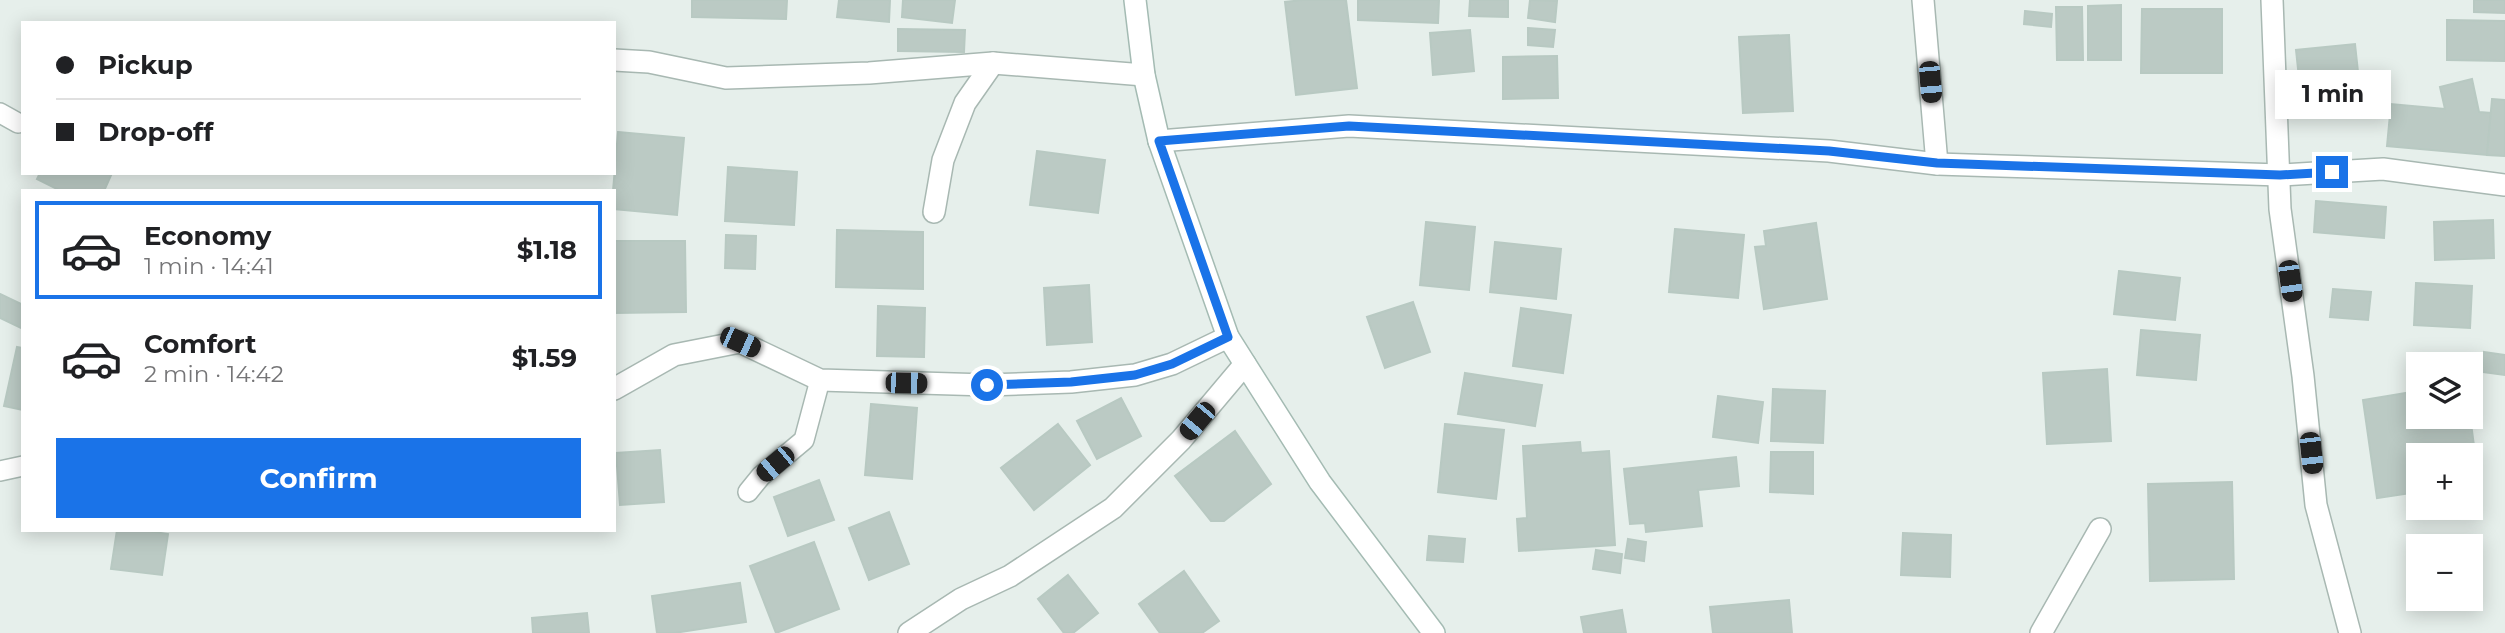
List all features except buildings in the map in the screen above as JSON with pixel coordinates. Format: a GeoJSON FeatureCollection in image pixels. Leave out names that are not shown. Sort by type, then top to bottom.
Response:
{"type":"FeatureCollection","features":[{"type":"Feature","properties":{"kind":"street"},"geometry":{"type":"LineString","coordinates":[[1135,0],[1144,75],[1159,141],[1228,337],[1320,482],[1434,633]]}},
{"type":"Feature","properties":{"kind":"street"},"geometry":{"type":"LineString","coordinates":[[1923,0],[1937,163]]}},
{"type":"Feature","properties":{"kind":"street"},"geometry":{"type":"LineString","coordinates":[[2272,0],[2280,209],[2303,376],[2316,505],[2350,633]]}},
{"type":"Feature","properties":{"kind":"street"},"geometry":{"type":"LineString","coordinates":[[616,60],[649,62],[726,78],[869,73],[993,63],[1144,75]]}},
{"type":"Feature","properties":{"kind":"street"},"geometry":{"type":"LineString","coordinates":[[934,212],[943,160],[965,103],[993,63]]}},
{"type":"Feature","properties":{"kind":"street"},"geometry":{"type":"LineString","coordinates":[[1159,141],[1349,126],[1829,151],[1937,163],[2280,175],[2383,169],[2505,185]]}},
{"type":"Feature","properties":{"kind":"street"},"geometry":{"type":"LineString","coordinates":[[616,388],[674,355],[740,342],[820,380],[987,385],[1071,382],[1135,375],[1172,364],[1228,337]]}},
{"type":"Feature","properties":{"kind":"street"},"geometry":{"type":"LineString","coordinates":[[909,633],[961,599],[1010,576],[1113,508],[1181,440],[1245,364]]}},
{"type":"Feature","properties":{"kind":"street"},"geometry":{"type":"LineString","coordinates":[[2041,633],[2100,529]]}},
{"type":"Feature","properties":{"kind":"lane"},"geometry":{"type":"LineString","coordinates":[[0,113],[18,123]]}},
{"type":"Feature","properties":{"kind":"lane"},"geometry":{"type":"LineString","coordinates":[[748,492],[761,476],[804,440],[820,380]]}},
{"type":"Feature","properties":{"kind":"lane"},"geometry":{"type":"LineString","coordinates":[[0,471],[21,466]]}},
{"type":"Feature","properties":{"kind":"route"},"geometry":{"type":"LineString","coordinates":[[987,385],[1071,382],[1135,375],[1172,364],[1228,337],[1159,141],[1349,126],[1829,151],[1937,163],[2000,166],[2280,175],[2332,172]]}}]}
